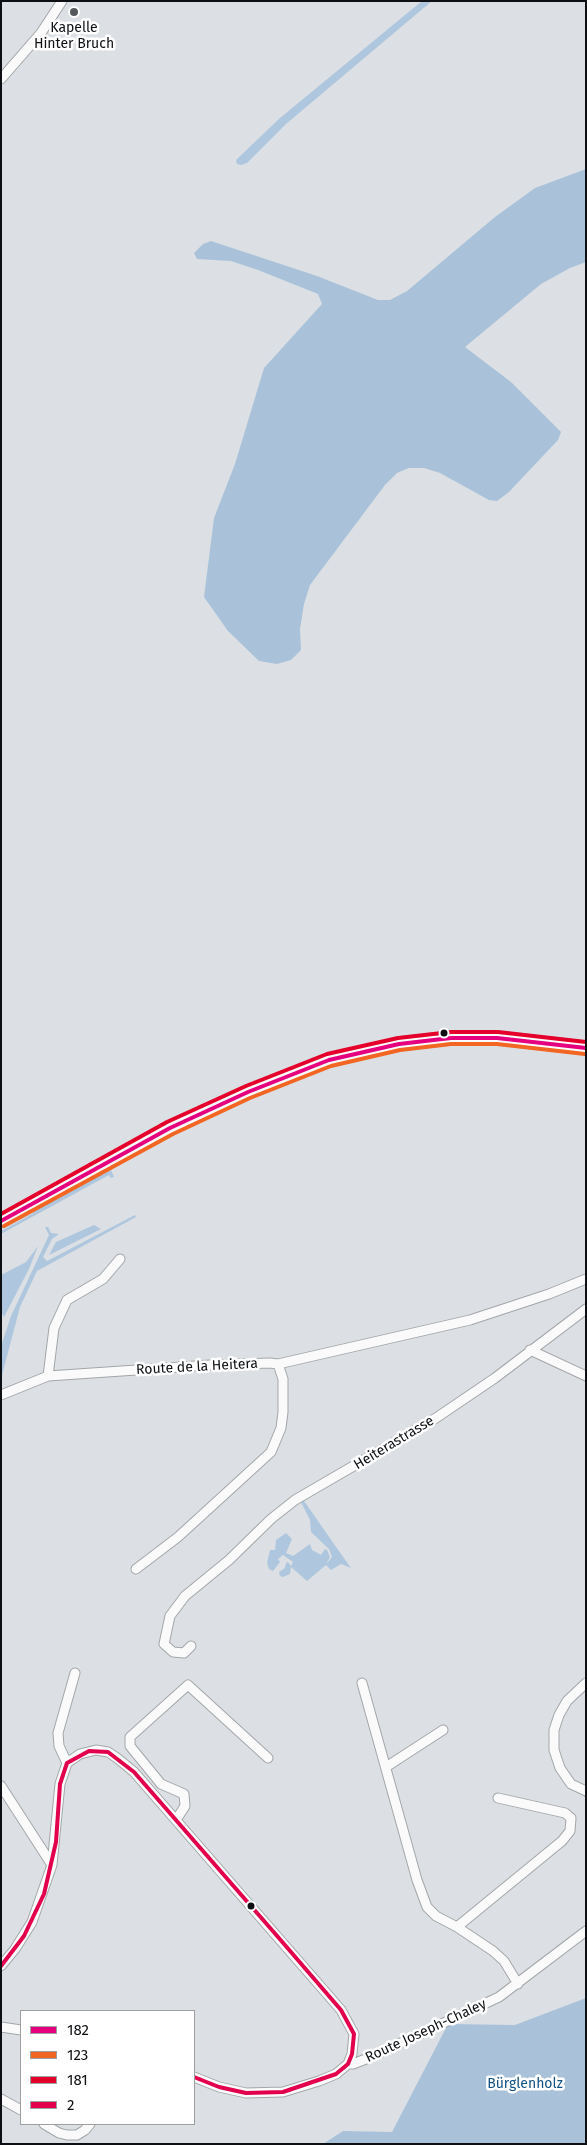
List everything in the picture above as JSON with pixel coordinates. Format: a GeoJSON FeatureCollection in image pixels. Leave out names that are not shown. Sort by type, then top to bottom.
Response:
{"type":"FeatureCollection","features":[{"type":"Feature","properties":{"kind":"main road"},"geometry":{"type":"LineString","coordinates":[[1,1221],[170,1128],[248,1092],[329,1060],[399,1044],[452,1038],[497,1038],[586,1048]]}},
{"type":"Feature","properties":{"kind":"street"},"geometry":{"type":"LineString","coordinates":[[1,79],[35,41],[62,1]]}},
{"type":"Feature","properties":{"kind":"street"},"geometry":{"type":"LineString","coordinates":[[48,1376],[54,1328],[67,1300],[103,1279],[120,1259]]}},
{"type":"Feature","properties":{"kind":"street"},"geometry":{"type":"LineString","coordinates":[[278,1364],[470,1320],[549,1294],[586,1279]]}},
{"type":"Feature","properties":{"kind":"street","name":"Heiterastrasse"},"geometry":{"type":"LineString","coordinates":[[191,1646],[184,1653],[173,1652],[164,1644],[170,1616],[185,1596],[207,1579],[264,1524],[295,1500],[436,1418],[495,1378],[586,1309]]}},
{"type":"Feature","properties":{"kind":"street"},"geometry":{"type":"LineString","coordinates":[[530,1350],[586,1376]]}},
{"type":"Feature","properties":{"kind":"street","name":"Route de la Heitera"},"geometry":{"type":"LineString","coordinates":[[1,1395],[48,1376],[210,1365],[278,1364],[283,1379],[282,1428],[272,1452],[178,1537],[136,1569]]}},
{"type":"Feature","properties":{"kind":"street"},"geometry":{"type":"LineString","coordinates":[[67,1763],[59,1746],[58,1733],[75,1673]]}},
{"type":"Feature","properties":{"kind":"street"},"geometry":{"type":"LineString","coordinates":[[362,1683],[417,1880],[427,1907],[436,1916],[457,1927],[499,1956],[518,1984]]}},
{"type":"Feature","properties":{"kind":"street"},"geometry":{"type":"LineString","coordinates":[[586,1683],[567,1701],[554,1730],[554,1750],[560,1768],[572,1784],[586,1792]]}},
{"type":"Feature","properties":{"kind":"street"},"geometry":{"type":"LineString","coordinates":[[176,1820],[185,1806],[184,1794],[161,1784],[130,1746],[130,1738],[188,1685],[268,1758]]}},
{"type":"Feature","properties":{"kind":"street"},"geometry":{"type":"LineString","coordinates":[[386,1767],[443,1730]]}},
{"type":"Feature","properties":{"kind":"street"},"geometry":{"type":"LineString","coordinates":[[1,1966],[16,1949],[32,1922],[52,1865],[60,1784],[67,1763],[89,1751],[108,1752],[134,1772],[341,2010],[354,2034],[352,2054],[348,2064]]}},
{"type":"Feature","properties":{"kind":"street"},"geometry":{"type":"LineString","coordinates":[[1,1786],[52,1865]]}},
{"type":"Feature","properties":{"kind":"street"},"geometry":{"type":"LineString","coordinates":[[457,1927],[562,1841],[570,1831],[571,1818],[565,1813],[498,1798]]}},
{"type":"Feature","properties":{"kind":"street","name":"Route Joseph-Chaley"},"geometry":{"type":"LineString","coordinates":[[195,2077],[219,2087],[246,2093],[283,2092],[336,2074],[348,2064],[353,2064],[430,2030],[499,1997],[586,1931]]}},
{"type":"Feature","properties":{"kind":"street"},"geometry":{"type":"LineString","coordinates":[[1,2027],[20,2030]]}},
{"type":"Feature","properties":{"kind":"street"},"geometry":{"type":"LineString","coordinates":[[1,2099],[20,2109]]}},
{"type":"Feature","properties":{"kind":"street"},"geometry":{"type":"LineString","coordinates":[[46,2125],[59,2134],[68,2135],[77,2135],[89,2125]]}},
{"type":"Feature","properties":{"kind":"shaded area"},"geometry":{"type":"Polygon","coordinates":[[[422,1],[432,1],[286,124],[247,163],[237,164],[236,160],[280,118],[422,1]]]}},
{"type":"Feature","properties":{"kind":"shaded area"},"geometry":{"type":"Polygon","coordinates":[[[110,1168],[114,1177],[111,1178],[109,1175],[1,1234],[1,1231],[32,1214],[37,1208],[110,1168]]]}},
{"type":"Feature","properties":{"kind":"shaded area"},"geometry":{"type":"Polygon","coordinates":[[[135,1215],[136,1217],[37,1271],[20,1307],[1,1379],[1,1346],[11,1316],[49,1235],[45,1227],[48,1227],[51,1233],[59,1234],[52,1239],[43,1257],[47,1261],[135,1215]]]}},
{"type":"Feature","properties":{"kind":"shaded area"},"geometry":{"type":"Polygon","coordinates":[[[94,1225],[101,1229],[49,1255],[56,1242],[94,1225]]]}},
{"type":"Feature","properties":{"kind":"shaded area"},"geometry":{"type":"Polygon","coordinates":[[[38,1246],[29,1269],[4,1317],[1,1312],[1,1275],[26,1262],[38,1246]]]}},
{"type":"Feature","properties":{"kind":"shaded area"},"geometry":{"type":"Polygon","coordinates":[[[302,1498],[351,1568],[341,1564],[331,1570],[326,1565],[307,1581],[291,1567],[290,1574],[283,1577],[280,1576],[279,1572],[285,1568],[286,1563],[288,1562],[291,1566],[293,1562],[283,1555],[278,1559],[280,1562],[273,1571],[269,1569],[267,1563],[270,1550],[275,1550],[276,1540],[286,1533],[292,1539],[286,1553],[293,1556],[310,1544],[312,1550],[321,1555],[325,1549],[327,1550],[330,1557],[326,1564],[332,1557],[329,1549],[311,1532],[310,1520],[300,1500],[302,1498]]]}},
{"type":"Feature","properties":{"kind":"green space"},"geometry":{"type":"Polygon","coordinates":[[[586,169],[586,262],[570,268],[541,284],[465,347],[511,382],[561,432],[558,440],[509,492],[497,501],[489,500],[440,473],[424,468],[409,468],[397,473],[385,485],[310,585],[304,604],[300,629],[301,650],[291,660],[277,664],[259,661],[228,631],[204,597],[214,518],[235,464],[264,368],[322,304],[318,294],[258,270],[231,261],[197,259],[194,253],[203,244],[211,241],[317,276],[378,300],[390,300],[407,291],[495,217],[535,188],[586,169]]]}},
{"type":"Feature","properties":{"kind":"green space","name":"Bürglenholz"},"geometry":{"type":"Polygon","coordinates":[[[586,1998],[586,2144],[323,2144],[343,2131],[392,2132],[448,2024],[515,2025],[586,1998]]]}},
{"type":"Feature","properties":{"kind":"transit line","name":"181"},"geometry":{"type":"LineString","coordinates":[[1,1214],[167,1122],[246,1086],[327,1054],[398,1038],[451,1032],[498,1032],[586,1042]]}},
{"type":"Feature","properties":{"kind":"transit line","name":"182"},"geometry":{"type":"LineString","coordinates":[[1,1221],[170,1128],[248,1092],[329,1060],[399,1044],[451,1038],[497,1038],[586,1048]]}},
{"type":"Feature","properties":{"kind":"transit line","name":"123"},"geometry":{"type":"LineString","coordinates":[[4,1226],[173,1134],[250,1098],[331,1066],[400,1050],[451,1044],[497,1044],[585,1054]]}},
{"type":"Feature","properties":{"kind":"transit line","name":"2"},"geometry":{"type":"LineString","coordinates":[[1,1966],[24,1936],[44,1894],[56,1842],[60,1784],[67,1763],[89,1751],[108,1752],[134,1772],[278,1937],[341,2010],[354,2034],[352,2054],[348,2064],[336,2074],[283,2092],[246,2093],[219,2087],[195,2077]]}},
{"type":"Feature","properties":{"kind":"place","name":"Kapelle Hinter Bruch"},"geometry":{"type":"Point","coordinates":[74,12]}}]}
